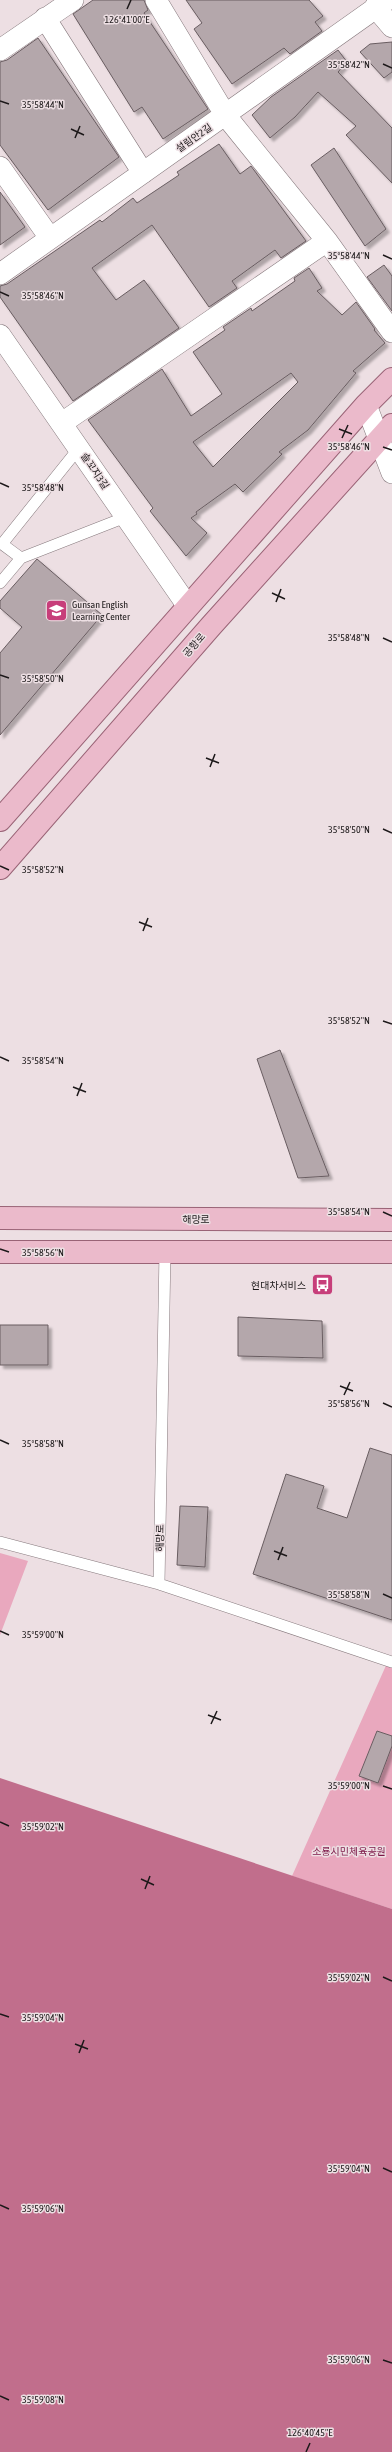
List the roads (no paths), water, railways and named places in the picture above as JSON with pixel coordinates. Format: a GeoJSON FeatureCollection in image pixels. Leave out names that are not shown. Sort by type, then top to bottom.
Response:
{"type":"FeatureCollection","features":[{"type":"Feature","properties":{"kind":"main road"},"geometry":{"type":"LineString","coordinates":[[0,820],[187,605],[366,405],[392,379]]}},
{"type":"Feature","properties":{"kind":"main road","name":"공항로"},"geometry":{"type":"LineString","coordinates":[[0,868],[211,626],[386,432]]}},
{"type":"Feature","properties":{"kind":"main road","name":"해망로"},"geometry":{"type":"LineString","coordinates":[[0,1218],[392,1220]]}},
{"type":"Feature","properties":{"kind":"main road"},"geometry":{"type":"LineString","coordinates":[[0,1252],[392,1252]]}},
{"type":"Feature","properties":{"kind":"street"},"geometry":{"type":"LineString","coordinates":[[0,50],[73,0]]}},
{"type":"Feature","properties":{"kind":"street"},"geometry":{"type":"LineString","coordinates":[[156,0],[226,116],[327,241],[392,332]]}},
{"type":"Feature","properties":{"kind":"street"},"geometry":{"type":"LineString","coordinates":[[381,4],[392,27]]}},
{"type":"Feature","properties":{"kind":"street","name":"설림안2길"},"geometry":{"type":"LineString","coordinates":[[0,274],[226,116],[381,4]]}},
{"type":"Feature","properties":{"kind":"street"},"geometry":{"type":"LineString","coordinates":[[45,18],[143,173]]}},
{"type":"Feature","properties":{"kind":"street"},"geometry":{"type":"LineString","coordinates":[[0,167],[50,238]]}},
{"type":"Feature","properties":{"kind":"street"},"geometry":{"type":"LineString","coordinates":[[62,423],[327,241]]}},
{"type":"Feature","properties":{"kind":"street","name":"솔꼬지3길"},"geometry":{"type":"LineString","coordinates":[[1,336],[187,605]]}},
{"type":"Feature","properties":{"kind":"street"},"geometry":{"type":"LineString","coordinates":[[366,405],[386,432],[392,473]]}},
{"type":"Feature","properties":{"kind":"lane"},"geometry":{"type":"LineString","coordinates":[[21,558],[2,544],[79,448]]}},
{"type":"Feature","properties":{"kind":"lane"},"geometry":{"type":"LineString","coordinates":[[0,583],[21,558],[126,517]]}},
{"type":"Feature","properties":{"kind":"lane","name":"해망로"},"geometry":{"type":"LineString","coordinates":[[159,1584],[165,1252]]}},
{"type":"Feature","properties":{"kind":"lane"},"geometry":{"type":"LineString","coordinates":[[0,1542],[159,1584],[392,1662]]}},
{"type":"Feature","properties":{"kind":"place","name":"Gunsan English Learning Center"},"geometry":{"type":"Point","coordinates":[56,610]}},
{"type":"Feature","properties":{"kind":"place","name":"현대차서비스"},"geometry":{"type":"Point","coordinates":[322,1285]}},
{"type":"Feature","properties":{"kind":"park label","name":"소룡시민체육공원"},"geometry":{"type":"Point","coordinates":[349,1851]}}]}
